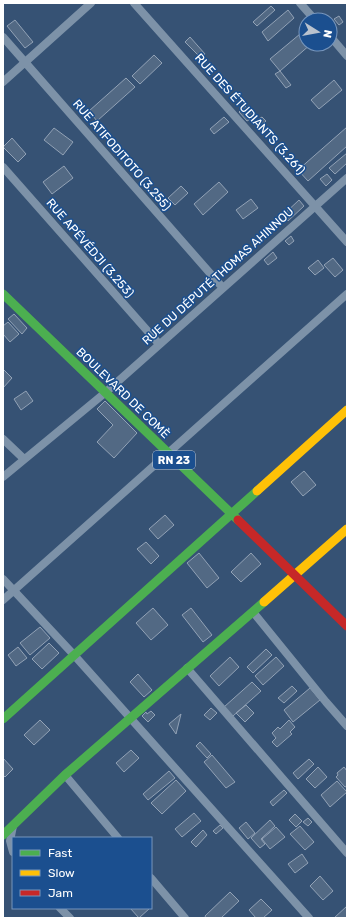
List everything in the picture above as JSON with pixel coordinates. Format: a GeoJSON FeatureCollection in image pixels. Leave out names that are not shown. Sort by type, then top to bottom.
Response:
{"type":"FeatureCollection","features":[{"type":"Feature","properties":{"kind":"street"},"geometry":{"type":"LineString","coordinates":[[3,82],[91,3]]}},
{"type":"Feature","properties":{"kind":"street","name":"RUE DES ÉTUDIANTS (3.261)"},"geometry":{"type":"LineString","coordinates":[[134,3],[347,242]]}},
{"type":"Feature","properties":{"kind":"street"},"geometry":{"type":"LineString","coordinates":[[300,3],[308,12]]}},
{"type":"Feature","properties":{"kind":"street","name":"RUE ATIFODITOTO (3.255)"},"geometry":{"type":"LineString","coordinates":[[3,37],[223,288]]}},
{"type":"Feature","properties":{"kind":"street"},"geometry":{"type":"LineString","coordinates":[[338,45],[347,56]]}},
{"type":"Feature","properties":{"kind":"street","name":"RUE APÉVÉDJI (3.253)"},"geometry":{"type":"LineString","coordinates":[[3,167],[159,344]]}},
{"type":"Feature","properties":{"kind":"street","name":"RUE DU DÉPUTÉ THOMAS AHINNOU"},"geometry":{"type":"LineString","coordinates":[[3,477],[106,392],[347,178]]}},
{"type":"Feature","properties":{"kind":"street","name":"BOULEVARD DE COMÈ"},"geometry":{"type":"LineString","coordinates":[[3,294],[347,626]]}},
{"type":"Feature","properties":{"kind":"street"},"geometry":{"type":"LineString","coordinates":[[3,600],[347,294]]}},
{"type":"Feature","properties":{"kind":"street"},"geometry":{"type":"LineString","coordinates":[[3,720],[347,410]]}},
{"type":"Feature","properties":{"kind":"street"},"geometry":{"type":"LineString","coordinates":[[3,438],[24,459]]}},
{"type":"Feature","properties":{"kind":"street"},"geometry":{"type":"LineString","coordinates":[[3,835],[65,775],[347,529]]}},
{"type":"Feature","properties":{"kind":"street"},"geometry":{"type":"LineString","coordinates":[[3,579],[74,655],[309,918]]}},
{"type":"Feature","properties":{"kind":"street"},"geometry":{"type":"LineString","coordinates":[[253,612],[347,726]]}},
{"type":"Feature","properties":{"kind":"street"},"geometry":{"type":"LineString","coordinates":[[187,668],[347,853]]}},
{"type":"Feature","properties":{"kind":"street"},"geometry":{"type":"LineString","coordinates":[[65,775],[117,837]]}},
{"type":"Feature","properties":{"kind":"street"},"geometry":{"type":"LineString","coordinates":[[12,848],[10,841],[13,826]]}},
{"type":"Feature","properties":{"kind":"street"},"geometry":{"type":"LineString","coordinates":[[152,879],[185,918]]}},
{"type":"Feature","properties":{"kind":"street"},"geometry":{"type":"LineString","coordinates":[[61,909],[70,918]]}},
{"type":"Feature","properties":{"kind":"building"},"geometry":{"type":"Polygon","coordinates":[[[271,6],[275,10],[257,26],[253,22],[271,6]]]}},
{"type":"Feature","properties":{"kind":"building"},"geometry":{"type":"Polygon","coordinates":[[[288,10],[294,18],[268,41],[262,32],[288,10]]]}},
{"type":"Feature","properties":{"kind":"building"},"geometry":{"type":"Polygon","coordinates":[[[338,17],[343,22],[339,25],[338,24],[338,17]]]}},
{"type":"Feature","properties":{"kind":"building"},"geometry":{"type":"Polygon","coordinates":[[[15,20],[33,42],[25,48],[7,26],[15,20]]]}},
{"type":"Feature","properties":{"kind":"building"},"geometry":{"type":"Polygon","coordinates":[[[298,36],[298,52],[302,52],[280,71],[270,59],[298,36]]]}},
{"type":"Feature","properties":{"kind":"building"},"geometry":{"type":"Polygon","coordinates":[[[190,37],[205,54],[201,58],[185,42],[190,37]]]}},
{"type":"Feature","properties":{"kind":"building"},"geometry":{"type":"Polygon","coordinates":[[[154,55],[162,63],[140,84],[132,76],[154,55]]]}},
{"type":"Feature","properties":{"kind":"building"},"geometry":{"type":"Polygon","coordinates":[[[280,71],[291,85],[286,88],[275,74],[280,71]]]}},
{"type":"Feature","properties":{"kind":"building"},"geometry":{"type":"Polygon","coordinates":[[[126,78],[135,87],[97,121],[89,111],[126,78]]]}},
{"type":"Feature","properties":{"kind":"building"},"geometry":{"type":"Polygon","coordinates":[[[334,80],[342,90],[319,109],[311,100],[334,80]]]}},
{"type":"Feature","properties":{"kind":"building"},"geometry":{"type":"Polygon","coordinates":[[[245,106],[255,116],[247,121],[239,112],[245,106]]]}},
{"type":"Feature","properties":{"kind":"building"},"geometry":{"type":"Polygon","coordinates":[[[224,117],[229,122],[214,134],[210,129],[224,117]]]}},
{"type":"Feature","properties":{"kind":"building"},"geometry":{"type":"Polygon","coordinates":[[[262,117],[266,121],[261,126],[256,121],[262,117]]]}},
{"type":"Feature","properties":{"kind":"building"},"geometry":{"type":"Polygon","coordinates":[[[347,127],[347,146],[308,181],[298,170],[347,127]]]}},
{"type":"Feature","properties":{"kind":"building"},"geometry":{"type":"Polygon","coordinates":[[[54,128],[73,142],[63,155],[44,140],[54,128]]]}},
{"type":"Feature","properties":{"kind":"building"},"geometry":{"type":"Polygon","coordinates":[[[12,138],[26,154],[18,162],[3,147],[12,138]]]}},
{"type":"Feature","properties":{"kind":"building"},"geometry":{"type":"Polygon","coordinates":[[[347,153],[347,163],[335,174],[329,168],[347,153]]]}},
{"type":"Feature","properties":{"kind":"building"},"geometry":{"type":"Polygon","coordinates":[[[64,166],[73,178],[52,194],[43,182],[64,166]]]}},
{"type":"Feature","properties":{"kind":"building"},"geometry":{"type":"Polygon","coordinates":[[[327,174],[332,180],[326,186],[320,179],[327,174]]]}},
{"type":"Feature","properties":{"kind":"building"},"geometry":{"type":"Polygon","coordinates":[[[219,182],[228,192],[203,215],[194,204],[219,182]]]}},
{"type":"Feature","properties":{"kind":"building"},"geometry":{"type":"Polygon","coordinates":[[[181,186],[188,193],[175,205],[168,198],[181,186]]]}},
{"type":"Feature","properties":{"kind":"building"},"geometry":{"type":"Polygon","coordinates":[[[251,199],[258,208],[243,219],[236,210],[251,199]]]}},
{"type":"Feature","properties":{"kind":"building"},"geometry":{"type":"Polygon","coordinates":[[[299,200],[304,206],[288,221],[283,215],[299,200]]]}},
{"type":"Feature","properties":{"kind":"building"},"geometry":{"type":"Polygon","coordinates":[[[291,236],[294,241],[289,245],[285,241],[291,236]]]}},
{"type":"Feature","properties":{"kind":"building"},"geometry":{"type":"Polygon","coordinates":[[[273,252],[277,258],[268,265],[264,260],[273,252]]]}},
{"type":"Feature","properties":{"kind":"building"},"geometry":{"type":"Polygon","coordinates":[[[333,258],[343,270],[335,277],[324,265],[333,258]]]}},
{"type":"Feature","properties":{"kind":"building"},"geometry":{"type":"Polygon","coordinates":[[[318,260],[324,268],[315,275],[308,268],[318,260]]]}},
{"type":"Feature","properties":{"kind":"building"},"geometry":{"type":"Polygon","coordinates":[[[14,314],[27,328],[22,334],[8,319],[14,314]]]}},
{"type":"Feature","properties":{"kind":"building"},"geometry":{"type":"Polygon","coordinates":[[[8,322],[19,334],[10,342],[3,334],[3,326],[8,322]]]}},
{"type":"Feature","properties":{"kind":"building"},"geometry":{"type":"Polygon","coordinates":[[[3,369],[12,378],[3,388],[3,369]]]}},
{"type":"Feature","properties":{"kind":"building"},"geometry":{"type":"Polygon","coordinates":[[[26,391],[33,401],[21,410],[14,399],[26,391]]]}},
{"type":"Feature","properties":{"kind":"building"},"geometry":{"type":"Polygon","coordinates":[[[105,401],[137,433],[114,458],[97,442],[113,425],[97,409],[105,401]]]}},
{"type":"Feature","properties":{"kind":"building"},"geometry":{"type":"Polygon","coordinates":[[[304,471],[316,485],[303,496],[291,482],[304,471]]]}},
{"type":"Feature","properties":{"kind":"building"},"geometry":{"type":"Polygon","coordinates":[[[165,515],[174,525],[158,539],[149,529],[165,515]]]}},
{"type":"Feature","properties":{"kind":"building"},"geometry":{"type":"Polygon","coordinates":[[[146,542],[159,556],[151,564],[137,549],[146,542]]]}},
{"type":"Feature","properties":{"kind":"building"},"geometry":{"type":"Polygon","coordinates":[[[199,553],[219,578],[207,588],[187,563],[199,553]]]}},
{"type":"Feature","properties":{"kind":"building"},"geometry":{"type":"Polygon","coordinates":[[[251,553],[261,564],[241,582],[231,572],[251,553]]]}},
{"type":"Feature","properties":{"kind":"building"},"geometry":{"type":"Polygon","coordinates":[[[153,608],[168,625],[151,640],[136,623],[153,608]]]}},
{"type":"Feature","properties":{"kind":"building"},"geometry":{"type":"Polygon","coordinates":[[[191,608],[212,635],[203,642],[182,615],[191,608]]]}},
{"type":"Feature","properties":{"kind":"building"},"geometry":{"type":"Polygon","coordinates":[[[40,627],[50,638],[30,655],[20,643],[40,627]]]}},
{"type":"Feature","properties":{"kind":"building"},"geometry":{"type":"Polygon","coordinates":[[[49,643],[59,653],[42,669],[32,659],[49,643]]]}},
{"type":"Feature","properties":{"kind":"building"},"geometry":{"type":"Polygon","coordinates":[[[18,647],[27,658],[16,666],[8,655],[18,647]]]}},
{"type":"Feature","properties":{"kind":"building"},"geometry":{"type":"Polygon","coordinates":[[[266,649],[272,655],[253,673],[247,667],[266,649]]]}},
{"type":"Feature","properties":{"kind":"building"},"geometry":{"type":"Polygon","coordinates":[[[230,657],[239,667],[219,686],[210,676],[230,657]]]}},
{"type":"Feature","properties":{"kind":"building"},"geometry":{"type":"Polygon","coordinates":[[[276,657],[284,666],[263,685],[255,676],[276,657]]]}},
{"type":"Feature","properties":{"kind":"building"},"geometry":{"type":"Polygon","coordinates":[[[138,674],[152,690],[144,697],[130,682],[138,674]]]}},
{"type":"Feature","properties":{"kind":"building"},"geometry":{"type":"Polygon","coordinates":[[[252,682],[261,691],[233,716],[224,707],[252,682]]]}},
{"type":"Feature","properties":{"kind":"building"},"geometry":{"type":"Polygon","coordinates":[[[292,686],[297,691],[284,703],[278,698],[292,686]]]}},
{"type":"Feature","properties":{"kind":"building"},"geometry":{"type":"Polygon","coordinates":[[[310,688],[320,700],[293,722],[284,710],[310,688]]]}},
{"type":"Feature","properties":{"kind":"building"},"geometry":{"type":"Polygon","coordinates":[[[246,705],[254,713],[245,722],[236,713],[246,705]]]}},
{"type":"Feature","properties":{"kind":"building"},"geometry":{"type":"Polygon","coordinates":[[[211,708],[217,713],[210,720],[204,715],[211,708]]]}},
{"type":"Feature","properties":{"kind":"building"},"geometry":{"type":"Polygon","coordinates":[[[151,711],[155,715],[148,722],[142,716],[146,712],[147,714],[151,711]]]}},
{"type":"Feature","properties":{"kind":"building"},"geometry":{"type":"Polygon","coordinates":[[[181,714],[176,734],[169,724],[181,714]]]}},
{"type":"Feature","properties":{"kind":"building"},"geometry":{"type":"Polygon","coordinates":[[[40,720],[50,730],[34,745],[24,735],[40,720]]]}},
{"type":"Feature","properties":{"kind":"building"},"geometry":{"type":"Polygon","coordinates":[[[289,720],[295,727],[290,732],[292,734],[277,747],[272,742],[276,738],[272,733],[278,727],[280,729],[289,720]]]}},
{"type":"Feature","properties":{"kind":"building"},"geometry":{"type":"Polygon","coordinates":[[[200,742],[211,754],[207,758],[196,746],[200,742]]]}},
{"type":"Feature","properties":{"kind":"building"},"geometry":{"type":"Polygon","coordinates":[[[131,750],[139,758],[124,772],[116,763],[131,750]]]}},
{"type":"Feature","properties":{"kind":"building"},"geometry":{"type":"Polygon","coordinates":[[[212,755],[235,782],[226,788],[204,762],[212,755]]]}},
{"type":"Feature","properties":{"kind":"building"},"geometry":{"type":"Polygon","coordinates":[[[3,758],[13,769],[5,777],[3,775],[3,758]]]}},
{"type":"Feature","properties":{"kind":"building"},"geometry":{"type":"Polygon","coordinates":[[[309,759],[314,764],[298,779],[293,773],[309,759]]]}},
{"type":"Feature","properties":{"kind":"building"},"geometry":{"type":"Polygon","coordinates":[[[318,767],[327,777],[315,788],[306,779],[318,767]]]}},
{"type":"Feature","properties":{"kind":"building"},"geometry":{"type":"Polygon","coordinates":[[[344,767],[347,771],[347,786],[345,787],[336,777],[338,775],[337,773],[344,767]]]}},
{"type":"Feature","properties":{"kind":"building"},"geometry":{"type":"Polygon","coordinates":[[[169,771],[175,778],[148,800],[143,794],[169,771]]]}},
{"type":"Feature","properties":{"kind":"building"},"geometry":{"type":"Polygon","coordinates":[[[176,780],[186,791],[162,814],[151,803],[176,780]]]}},
{"type":"Feature","properties":{"kind":"building"},"geometry":{"type":"Polygon","coordinates":[[[337,781],[347,792],[330,807],[321,795],[337,781]]]}},
{"type":"Feature","properties":{"kind":"building"},"geometry":{"type":"Polygon","coordinates":[[[284,790],[287,793],[273,806],[270,802],[284,790]]]}},
{"type":"Feature","properties":{"kind":"building"},"geometry":{"type":"Polygon","coordinates":[[[194,813],[201,821],[182,837],[175,829],[194,813]]]}},
{"type":"Feature","properties":{"kind":"building"},"geometry":{"type":"Polygon","coordinates":[[[295,814],[302,821],[296,827],[289,820],[295,814]]]}},
{"type":"Feature","properties":{"kind":"building"},"geometry":{"type":"Polygon","coordinates":[[[308,818],[312,822],[308,826],[303,822],[308,818]]]}},
{"type":"Feature","properties":{"kind":"building"},"geometry":{"type":"Polygon","coordinates":[[[270,820],[275,826],[261,839],[265,844],[260,848],[251,838],[270,820]]]}},
{"type":"Feature","properties":{"kind":"building"},"geometry":{"type":"Polygon","coordinates":[[[246,822],[255,833],[248,839],[239,828],[246,822]]]}},
{"type":"Feature","properties":{"kind":"building"},"geometry":{"type":"Polygon","coordinates":[[[220,825],[223,828],[216,834],[213,831],[220,825]]]}},
{"type":"Feature","properties":{"kind":"building"},"geometry":{"type":"Polygon","coordinates":[[[300,826],[314,842],[305,850],[290,834],[300,826]]]}},
{"type":"Feature","properties":{"kind":"building"},"geometry":{"type":"Polygon","coordinates":[[[276,827],[285,837],[270,849],[262,839],[276,827]]]}},
{"type":"Feature","properties":{"kind":"building"},"geometry":{"type":"Polygon","coordinates":[[[203,830],[207,835],[196,847],[191,842],[203,830]]]}},
{"type":"Feature","properties":{"kind":"building"},"geometry":{"type":"Polygon","coordinates":[[[302,854],[308,863],[295,873],[288,864],[302,854]]]}},
{"type":"Feature","properties":{"kind":"building"},"geometry":{"type":"Polygon","coordinates":[[[320,876],[333,891],[323,900],[310,886],[320,876]]]}},
{"type":"Feature","properties":{"kind":"building"},"geometry":{"type":"Polygon","coordinates":[[[230,892],[239,901],[221,918],[206,918],[205,916],[230,892]]]}},
{"type":"Feature","properties":{"kind":"building"},"geometry":{"type":"Polygon","coordinates":[[[261,899],[272,910],[263,918],[256,918],[249,910],[261,899]]]}},
{"type":"Feature","properties":{"kind":"building"},"geometry":{"type":"Polygon","coordinates":[[[347,906],[347,918],[334,918],[347,906]]]}},
{"type":"Feature","properties":{"kind":"building"},"geometry":{"type":"Polygon","coordinates":[[[131,909],[149,909],[139,918],[131,909]]]}},
{"type":"Feature","properties":{"kind":"traffic: fast"},"geometry":{"type":"LineString","coordinates":[[3,294],[238,520]]}},
{"type":"Feature","properties":{"kind":"traffic: fast"},"geometry":{"type":"LineString","coordinates":[[3,719],[257,491]]}},
{"type":"Feature","properties":{"kind":"traffic: fast"},"geometry":{"type":"LineString","coordinates":[[3,835],[65,775],[264,602]]}},
{"type":"Feature","properties":{"kind":"traffic: slow"},"geometry":{"type":"LineString","coordinates":[[257,491],[347,410]]}},
{"type":"Feature","properties":{"kind":"traffic: slow"},"geometry":{"type":"LineString","coordinates":[[264,602],[347,529]]}},
{"type":"Feature","properties":{"kind":"traffic: jam"},"geometry":{"type":"LineString","coordinates":[[238,520],[347,626]]}}]}
